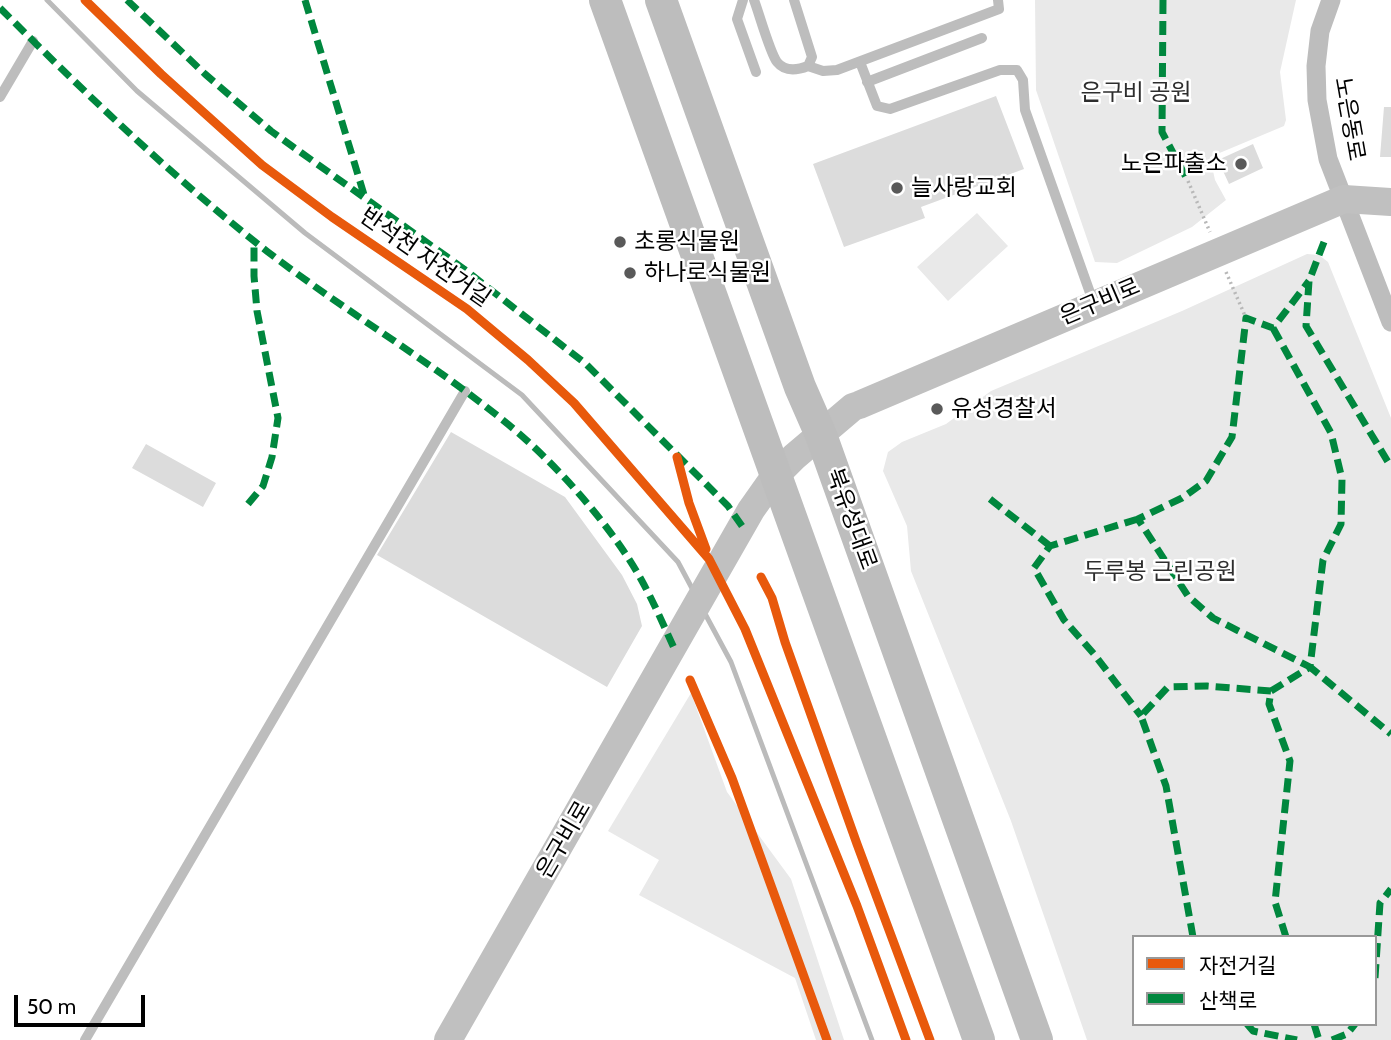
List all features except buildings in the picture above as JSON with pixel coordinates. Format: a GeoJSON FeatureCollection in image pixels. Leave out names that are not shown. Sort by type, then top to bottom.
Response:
{"type":"FeatureCollection","features":[{"type":"Feature","properties":{"kind":"main road"},"geometry":{"type":"LineString","coordinates":[[605,0],[979,1040]]}},
{"type":"Feature","properties":{"kind":"main road","name":"북유성대로"},"geometry":{"type":"LineString","coordinates":[[661,0],[800,387],[821,435],[1037,1040]]}},
{"type":"Feature","properties":{"kind":"street","name":"노은동로"},"geometry":{"type":"LineString","coordinates":[[1331,0],[1320,31],[1316,65],[1317,100],[1328,159],[1391,322]]}},
{"type":"Feature","properties":{"kind":"street","name":"은구비로"},"geometry":{"type":"LineString","coordinates":[[448,1040],[751,510],[775,476],[794,457],[853,407],[1344,199],[1391,202]]}},
{"type":"Feature","properties":{"kind":"lane"},"geometry":{"type":"LineString","coordinates":[[743,0],[737,19],[756,72]]}},
{"type":"Feature","properties":{"kind":"lane"},"geometry":{"type":"LineString","coordinates":[[754,0],[778,63],[789,70],[798,70],[810,61]]}},
{"type":"Feature","properties":{"kind":"lane"},"geometry":{"type":"LineString","coordinates":[[793,0],[810,61],[823,71],[837,70],[860,62],[999,9],[998,0]]}},
{"type":"Feature","properties":{"kind":"lane"},"geometry":{"type":"LineString","coordinates":[[867,82],[982,38]]}},
{"type":"Feature","properties":{"kind":"lane"},"geometry":{"type":"LineString","coordinates":[[0,97],[33,41]]}},
{"type":"Feature","properties":{"kind":"lane"},"geometry":{"type":"LineString","coordinates":[[860,62],[877,106],[890,109],[1000,71],[1017,70],[1023,80],[1025,110],[1094,305]]}},
{"type":"Feature","properties":{"kind":"lane"},"geometry":{"type":"LineString","coordinates":[[85,1040],[465,391]]}},
{"type":"Feature","properties":{"kind":"green space","name":"은구비 공원"},"geometry":{"type":"Polygon","coordinates":[[[1035,0],[1296,0],[1280,72],[1286,120],[1284,126],[1210,157],[1215,180],[1226,200],[1192,227],[1117,263],[1095,262],[1036,90],[1035,0]]]}},
{"type":"Feature","properties":{"kind":"green space"},"geometry":{"type":"Polygon","coordinates":[[[977,213],[1008,246],[948,301],[917,267],[977,213]]]}},
{"type":"Feature","properties":{"kind":"green space","name":"두루봉 근린공원"},"geometry":{"type":"Polygon","coordinates":[[[1307,254],[1319,255],[1328,262],[1391,418],[1391,1040],[1087,1040],[1011,821],[911,571],[907,526],[883,471],[888,452],[902,442],[946,424],[991,391],[1182,311],[1307,254]]]}},
{"type":"Feature","properties":{"kind":"green space"},"geometry":{"type":"Polygon","coordinates":[[[691,693],[727,792],[791,879],[844,1040],[816,1040],[795,978],[639,895],[659,860],[608,831],[691,693]]]}},
{"type":"Feature","properties":{"kind":"waterway"},"geometry":{"type":"LineString","coordinates":[[47,0],[137,91],[305,233],[522,395],[678,562],[694,592]]}},
{"type":"Feature","properties":{"kind":"waterway"},"geometry":{"type":"LineString","coordinates":[[703,610],[731,662],[872,1040]]}},
{"type":"Feature","properties":{"kind":"marked path"},"geometry":{"type":"LineString","coordinates":[[127,0],[205,74],[271,131],[464,269],[586,364],[728,506],[742,526]]}},
{"type":"Feature","properties":{"kind":"marked path"},"geometry":{"type":"LineString","coordinates":[[305,0],[365,198]]}},
{"type":"Feature","properties":{"kind":"marked path"},"geometry":{"type":"LineString","coordinates":[[1163,0],[1162,132],[1188,181]]}},
{"type":"Feature","properties":{"kind":"marked path"},"geometry":{"type":"LineString","coordinates":[[0,8],[124,128],[221,214],[284,264],[474,397],[542,455],[580,495],[615,538],[642,581],[674,648]]}},
{"type":"Feature","properties":{"kind":"marked path"},"geometry":{"type":"LineString","coordinates":[[248,504],[263,486],[272,457],[278,418],[257,311],[254,241]]}},
{"type":"Feature","properties":{"kind":"marked path"},"geometry":{"type":"LineString","coordinates":[[1324,242],[1309,281],[1306,326],[1391,467]]}},
{"type":"Feature","properties":{"kind":"marked path"},"geometry":{"type":"LineString","coordinates":[[1285,935],[1275,902],[1290,761],[1269,704],[1271,691],[1310,667],[1213,618],[1188,596],[1138,519],[1182,498],[1206,481],[1232,437],[1246,318],[1273,328],[1309,281]]}},
{"type":"Feature","properties":{"kind":"marked path"},"geometry":{"type":"LineString","coordinates":[[1273,328],[1331,433],[1342,479],[1341,524],[1323,560],[1310,667],[1391,734]]}},
{"type":"Feature","properties":{"kind":"marked path"},"geometry":{"type":"LineString","coordinates":[[990,499],[1050,546]]}},
{"type":"Feature","properties":{"kind":"marked path"},"geometry":{"type":"LineString","coordinates":[[1138,519],[1050,546],[1034,568],[1064,620],[1094,654],[1141,716]]}},
{"type":"Feature","properties":{"kind":"marked path"},"geometry":{"type":"LineString","coordinates":[[1193,935],[1166,786],[1141,716],[1168,687],[1207,686],[1271,691]]}},
{"type":"Feature","properties":{"kind":"marked path"},"geometry":{"type":"LineString","coordinates":[[1377,948],[1380,903],[1391,889]]}},
{"type":"Feature","properties":{"kind":"marked path"},"geometry":{"type":"LineString","coordinates":[[1249,1026],[1253,1031],[1297,1040]]}},
{"type":"Feature","properties":{"kind":"marked path"},"geometry":{"type":"LineString","coordinates":[[1315,1026],[1319,1040]]}},
{"type":"Feature","properties":{"kind":"marked path"},"geometry":{"type":"LineString","coordinates":[[1332,1040],[1347,1034],[1353,1026]]}},
{"type":"Feature","properties":{"kind":"cycle path","name":"반석천 자전거길"},"geometry":{"type":"LineString","coordinates":[[85,0],[161,74],[262,165],[332,217],[467,309],[528,360],[574,403],[709,559],[745,629],[857,906],[906,1040]]}},
{"type":"Feature","properties":{"kind":"cycle path"},"geometry":{"type":"LineString","coordinates":[[677,457],[689,503],[706,549]]}},
{"type":"Feature","properties":{"kind":"cycle path"},"geometry":{"type":"LineString","coordinates":[[761,577],[772,598],[857,844],[930,1040]]}},
{"type":"Feature","properties":{"kind":"cycle path"},"geometry":{"type":"LineString","coordinates":[[690,680],[732,778],[827,1040]]}},
{"type":"Feature","properties":{"kind":"place","name":"노은파출소"},"geometry":{"type":"Point","coordinates":[1241,164]}},
{"type":"Feature","properties":{"kind":"place","name":"늘사랑교회"},"geometry":{"type":"Point","coordinates":[897,188]}},
{"type":"Feature","properties":{"kind":"place","name":"초롱식물원"},"geometry":{"type":"Point","coordinates":[620,242]}},
{"type":"Feature","properties":{"kind":"place","name":"하나로식물원"},"geometry":{"type":"Point","coordinates":[630,273]}},
{"type":"Feature","properties":{"kind":"place","name":"유성경찰서"},"geometry":{"type":"Point","coordinates":[937,409]}}]}
